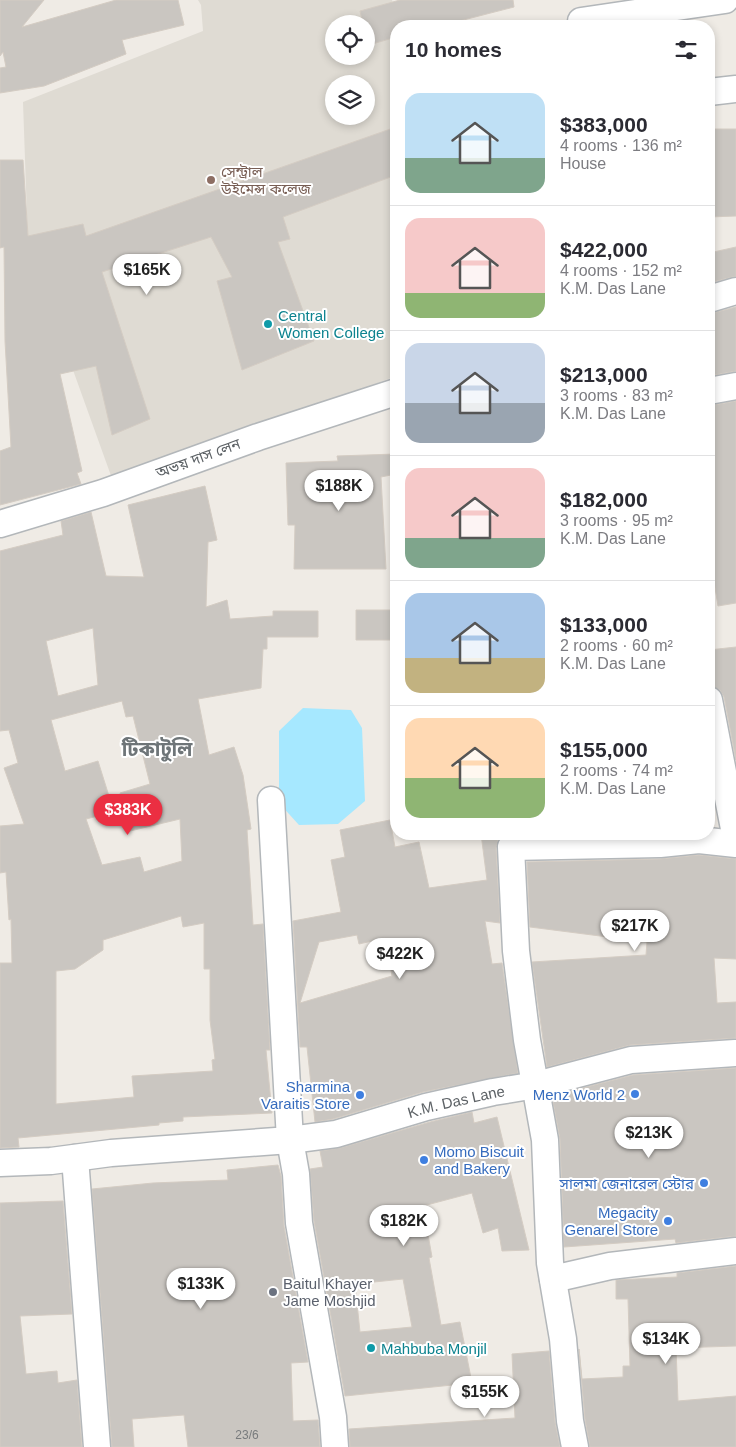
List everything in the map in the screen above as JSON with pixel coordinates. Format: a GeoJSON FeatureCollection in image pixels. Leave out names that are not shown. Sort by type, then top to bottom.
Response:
{"type":"FeatureCollection","features":[{"type":"Feature","properties":{"kind":"street"},"geometry":{"type":"LineString","coordinates":[[580,16],[725,0]]}},
{"type":"Feature","properties":{"kind":"street"},"geometry":{"type":"LineString","coordinates":[[715,92],[736,90]]}},
{"type":"Feature","properties":{"kind":"street"},"geometry":{"type":"LineString","coordinates":[[715,297],[736,291]]}},
{"type":"Feature","properties":{"kind":"street"},"geometry":{"type":"LineString","coordinates":[[715,390],[736,386]]}},
{"type":"Feature","properties":{"kind":"street","name":"অভয় দাস লেন"},"geometry":{"type":"LineString","coordinates":[[0,524],[104,492],[258,436],[390,394]]}},
{"type":"Feature","properties":{"kind":"street"},"geometry":{"type":"LineString","coordinates":[[715,731],[736,839]]}},
{"type":"Feature","properties":{"kind":"street"},"geometry":{"type":"LineString","coordinates":[[271,800],[290,1140],[296,1174],[300,1223],[334,1422],[335,1447]]}},
{"type":"Feature","properties":{"kind":"street"},"geometry":{"type":"LineString","coordinates":[[574,1447],[563,1339],[553,1279],[546,1200],[545,1140],[527,1040],[516,951],[509,841],[660,844],[699,840],[736,844]]}},
{"type":"Feature","properties":{"kind":"street","name":"K.M. Das Lane"},"geometry":{"type":"LineString","coordinates":[[0,1163],[290,1140],[336,1134],[426,1107],[493,1092],[536,1085],[631,1060],[735,1053]]}},
{"type":"Feature","properties":{"kind":"street"},"geometry":{"type":"LineString","coordinates":[[75,1158],[97,1447]]}},
{"type":"Feature","properties":{"kind":"street"},"geometry":{"type":"LineString","coordinates":[[553,1279],[610,1266],[736,1251]]}},
{"type":"Feature","properties":{"kind":"shaded area","name":"সেন্ট্রাল উইমেন্স কলেজ"},"geometry":{"type":"Polygon","coordinates":[[[198,0],[392,0],[399,20],[390,20],[390,378],[114,484],[28,245],[23,102],[203,31],[201,5],[198,0]]]}},
{"type":"Feature","properties":{"kind":"water"},"geometry":{"type":"Polygon","coordinates":[[[303,708],[351,710],[362,728],[365,801],[338,824],[299,825],[279,803],[279,731],[303,708]]]}},
{"type":"Feature","properties":{"kind":"building"},"geometry":{"type":"Polygon","coordinates":[[[0,0],[44,0],[22,27],[116,0],[178,0],[184,25],[122,40],[126,54],[44,86],[0,93],[0,68],[6,67],[3,52],[0,56],[0,0]]]}},
{"type":"Feature","properties":{"kind":"building"},"geometry":{"type":"Polygon","coordinates":[[[400,0],[513,0],[514,7],[463,20],[390,20],[390,39],[375,43],[375,15],[361,15],[360,11],[400,0]]]}},
{"type":"Feature","properties":{"kind":"building"},"geometry":{"type":"Polygon","coordinates":[[[390,129],[390,177],[283,217],[290,239],[278,242],[314,341],[242,370],[217,281],[232,277],[211,237],[102,272],[150,419],[112,435],[96,366],[60,374],[82,471],[77,473],[81,484],[0,505],[0,451],[11,447],[5,341],[4,247],[0,248],[0,160],[23,160],[28,236],[83,224],[86,236],[390,129]]]}},
{"type":"Feature","properties":{"kind":"building"},"geometry":{"type":"Polygon","coordinates":[[[715,129],[736,129],[736,216],[715,217],[715,129]]]}},
{"type":"Feature","properties":{"kind":"building"},"geometry":{"type":"Polygon","coordinates":[[[736,247],[736,276],[715,281],[715,252],[736,247]]]}},
{"type":"Feature","properties":{"kind":"building"},"geometry":{"type":"Polygon","coordinates":[[[736,307],[736,371],[715,375],[715,312],[736,307]]]}},
{"type":"Feature","properties":{"kind":"building"},"geometry":{"type":"Polygon","coordinates":[[[736,401],[736,603],[718,606],[715,588],[715,405],[736,401]]]}},
{"type":"Feature","properties":{"kind":"building"},"geometry":{"type":"Polygon","coordinates":[[[390,454],[390,475],[381,477],[386,569],[294,569],[295,525],[288,525],[286,463],[338,461],[337,456],[390,454]]]}},
{"type":"Feature","properties":{"kind":"building"},"geometry":{"type":"Polygon","coordinates":[[[205,486],[217,540],[208,542],[206,607],[227,600],[230,619],[273,616],[273,611],[318,611],[318,637],[267,637],[267,649],[263,649],[261,688],[198,699],[209,755],[234,747],[243,775],[251,829],[247,830],[253,925],[263,924],[270,1050],[266,1050],[272,1113],[183,1117],[183,1121],[159,1123],[159,1125],[18,1138],[19,1147],[0,1148],[0,963],[12,963],[11,919],[9,920],[6,872],[0,873],[0,826],[24,824],[4,768],[18,763],[9,730],[0,731],[0,551],[63,535],[61,521],[91,512],[106,576],[144,577],[128,505],[205,486]],[[93,628],[46,641],[58,696],[98,685],[93,628]],[[122,701],[51,720],[65,771],[98,761],[114,812],[86,819],[102,865],[140,857],[144,872],[182,861],[180,819],[130,831],[120,793],[150,784],[133,716],[126,717],[122,701]],[[181,916],[103,940],[103,950],[75,969],[56,971],[56,1104],[134,1097],[132,1076],[213,1071],[212,1060],[215,1059],[210,1020],[210,969],[204,969],[204,923],[183,927],[181,916]]]}},
{"type":"Feature","properties":{"kind":"building"},"geometry":{"type":"Polygon","coordinates":[[[356,610],[390,610],[390,640],[356,640],[356,610]]]}},
{"type":"Feature","properties":{"kind":"building"},"geometry":{"type":"Polygon","coordinates":[[[736,647],[736,760],[724,697],[720,690],[715,688],[715,649],[736,647]]]}},
{"type":"Feature","properties":{"kind":"building"},"geometry":{"type":"Polygon","coordinates":[[[390,820],[390,840],[394,840],[395,847],[419,842],[429,888],[487,880],[482,840],[498,840],[496,848],[500,923],[485,921],[492,964],[502,963],[518,1073],[423,1092],[333,1119],[315,1122],[307,1047],[300,1047],[293,921],[341,912],[331,860],[345,857],[340,830],[390,820]],[[357,935],[319,942],[300,1003],[392,976],[385,938],[359,944],[357,935]]]}},
{"type":"Feature","properties":{"kind":"building"},"geometry":{"type":"Polygon","coordinates":[[[699,855],[736,859],[736,959],[714,958],[717,1003],[736,1002],[736,1038],[630,1045],[547,1067],[532,962],[646,955],[647,942],[530,927],[527,862],[660,859],[699,855]]]}},
{"type":"Feature","properties":{"kind":"building"},"geometry":{"type":"Polygon","coordinates":[[[736,1068],[736,1236],[676,1243],[675,1239],[564,1247],[560,1139],[552,1096],[633,1075],[736,1068]]]}},
{"type":"Feature","properties":{"kind":"building"},"geometry":{"type":"Polygon","coordinates":[[[472,1112],[474,1123],[497,1117],[529,1250],[502,1251],[498,1228],[483,1233],[472,1193],[423,1206],[432,1257],[429,1258],[441,1325],[460,1322],[472,1383],[345,1396],[314,1221],[310,1169],[323,1167],[320,1151],[340,1148],[472,1112]],[[403,1279],[355,1284],[360,1332],[412,1327],[403,1279]]]}},
{"type":"Feature","properties":{"kind":"building"},"geometry":{"type":"Polygon","coordinates":[[[278,1165],[281,1176],[284,1226],[308,1362],[291,1363],[293,1421],[318,1420],[320,1447],[188,1447],[184,1415],[132,1419],[134,1447],[112,1447],[92,1189],[153,1183],[228,1180],[227,1170],[278,1165]]]}},
{"type":"Feature","properties":{"kind":"building"},"geometry":{"type":"Polygon","coordinates":[[[63,1201],[72,1314],[20,1316],[26,1374],[57,1371],[58,1383],[77,1380],[82,1447],[0,1447],[0,1203],[63,1201]]]}},
{"type":"Feature","properties":{"kind":"building"},"geometry":{"type":"Polygon","coordinates":[[[736,1266],[736,1346],[676,1348],[678,1401],[736,1396],[736,1447],[590,1447],[585,1419],[579,1349],[582,1379],[623,1377],[623,1366],[630,1366],[628,1299],[616,1299],[616,1280],[677,1277],[677,1273],[736,1266]]]}},
{"type":"Feature","properties":{"kind":"building"},"geometry":{"type":"Polygon","coordinates":[[[549,1351],[555,1422],[560,1447],[350,1447],[349,1429],[515,1418],[512,1354],[549,1351]]]}},
{"type":"Feature","properties":{"kind":"place","name":"সেন্ট্রাল উইমেন্স কলেজ"},"geometry":{"type":"Point","coordinates":[211,180]}},
{"type":"Feature","properties":{"kind":"place","name":"Central Women College"},"geometry":{"type":"Point","coordinates":[268,324]}},
{"type":"Feature","properties":{"kind":"place","name":"Menz World 2"},"geometry":{"type":"Point","coordinates":[635,1094]}},
{"type":"Feature","properties":{"kind":"place","name":"Sharmina Varaitis Store"},"geometry":{"type":"Point","coordinates":[360,1095]}},
{"type":"Feature","properties":{"kind":"place","name":"Momo Biscuit and Bakery"},"geometry":{"type":"Point","coordinates":[424,1160]}},
{"type":"Feature","properties":{"kind":"place","name":"সালমা জেনারেল স্টোর"},"geometry":{"type":"Point","coordinates":[704,1183]}},
{"type":"Feature","properties":{"kind":"place","name":"Megacity Genarel Store"},"geometry":{"type":"Point","coordinates":[668,1221]}},
{"type":"Feature","properties":{"kind":"place","name":"Baitul Khayer Jame Moshjid"},"geometry":{"type":"Point","coordinates":[273,1292]}},
{"type":"Feature","properties":{"kind":"place","name":"Mahbuba Monjil"},"geometry":{"type":"Point","coordinates":[371,1348]}},
{"type":"Feature","properties":{"kind":"district","name":"টিকাটুলি"},"geometry":{"type":"Point","coordinates":[157,749]}}]}
